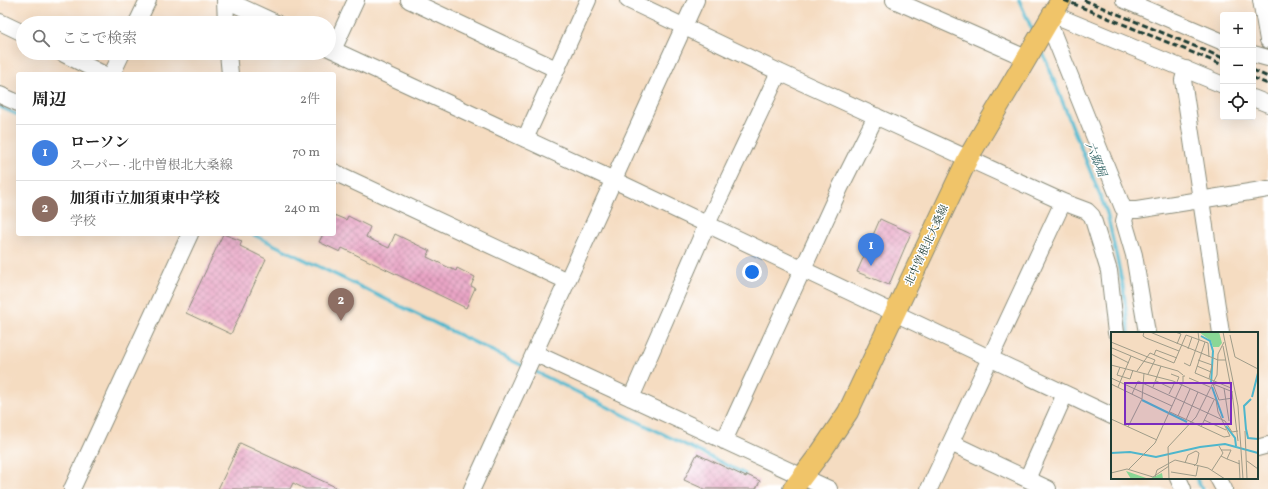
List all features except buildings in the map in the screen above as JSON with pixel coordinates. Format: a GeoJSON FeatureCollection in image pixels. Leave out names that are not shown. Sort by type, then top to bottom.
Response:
{"type":"FeatureCollection","features":[{"type":"Feature","properties":{"kind":"main road","name":"北中曽根北大桑線"},"geometry":{"type":"LineString","coordinates":[[798,483],[848,412],[968,158],[1051,16]]}},
{"type":"Feature","properties":{"kind":"street"},"geometry":{"type":"LineString","coordinates":[[140,16],[148,0]]}},
{"type":"Feature","properties":{"kind":"street"},"geometry":{"type":"LineString","coordinates":[[226,16],[226,0],[261,16]]}},
{"type":"Feature","properties":{"kind":"street"},"geometry":{"type":"LineString","coordinates":[[336,39],[356,0]]}},
{"type":"Feature","properties":{"kind":"street"},"geometry":{"type":"LineString","coordinates":[[409,0],[556,69]]}},
{"type":"Feature","properties":{"kind":"street"},"geometry":{"type":"LineString","coordinates":[[525,139],[588,0]]}},
{"type":"Feature","properties":{"kind":"street"},"geometry":{"type":"LineString","coordinates":[[628,0],[779,72],[1063,202],[1087,211],[1092,216],[1109,271],[1116,332]]}},
{"type":"Feature","properties":{"kind":"street"},"geometry":{"type":"LineString","coordinates":[[472,489],[696,0]]}},
{"type":"Feature","properties":{"kind":"street"},"geometry":{"type":"LineString","coordinates":[[894,0],[1029,54]]}},
{"type":"Feature","properties":{"kind":"street"},"geometry":{"type":"LineString","coordinates":[[1124,0],[1158,7],[1220,40]]}},
{"type":"Feature","properties":{"kind":"street"},"geometry":{"type":"LineString","coordinates":[[1261,0],[1268,40]]}},
{"type":"Feature","properties":{"kind":"street"},"geometry":{"type":"LineString","coordinates":[[1051,16],[1221,84]]}},
{"type":"Feature","properties":{"kind":"street"},"geometry":{"type":"LineString","coordinates":[[1051,16],[1119,202],[1123,208],[1127,210],[1268,189]]}},
{"type":"Feature","properties":{"kind":"street"},"geometry":{"type":"LineString","coordinates":[[0,22],[16,30]]}},
{"type":"Feature","properties":{"kind":"street"},"geometry":{"type":"LineString","coordinates":[[336,51],[707,224],[894,314],[1111,416]]}},
{"type":"Feature","properties":{"kind":"street"},"geometry":{"type":"LineString","coordinates":[[76,60],[99,72]]}},
{"type":"Feature","properties":{"kind":"street"},"geometry":{"type":"LineString","coordinates":[[113,72],[119,60]]}},
{"type":"Feature","properties":{"kind":"street"},"geometry":{"type":"LineString","coordinates":[[229,60],[230,72]]}},
{"type":"Feature","properties":{"kind":"street"},"geometry":{"type":"LineString","coordinates":[[1186,69],[1183,80],[1221,332]]}},
{"type":"Feature","properties":{"kind":"street"},"geometry":{"type":"LineString","coordinates":[[631,398],[707,224],[779,72]]}},
{"type":"Feature","properties":{"kind":"street"},"geometry":{"type":"LineString","coordinates":[[0,95],[16,102]]}},
{"type":"Feature","properties":{"kind":"street"},"geometry":{"type":"LineString","coordinates":[[1256,99],[1268,104]]}},
{"type":"Feature","properties":{"kind":"street"},"geometry":{"type":"LineString","coordinates":[[724,441],[840,188],[876,116]]}},
{"type":"Feature","properties":{"kind":"street"},"geometry":{"type":"LineString","coordinates":[[336,173],[567,280]]}},
{"type":"Feature","properties":{"kind":"street"},"geometry":{"type":"LineString","coordinates":[[929,489],[1063,202]]}},
{"type":"Feature","properties":{"kind":"street"},"geometry":{"type":"LineString","coordinates":[[1127,210],[1124,221],[1134,255],[1147,332]]}},
{"type":"Feature","properties":{"kind":"street"},"geometry":{"type":"LineString","coordinates":[[72,489],[189,236]]}},
{"type":"Feature","properties":{"kind":"street"},"geometry":{"type":"LineString","coordinates":[[534,353],[724,441],[798,483],[829,489]]}},
{"type":"Feature","properties":{"kind":"street"},"geometry":{"type":"LineString","coordinates":[[1027,479],[1066,394]]}},
{"type":"Feature","properties":{"kind":"street"},"geometry":{"type":"LineString","coordinates":[[951,443],[1048,489]]}},
{"type":"Feature","properties":{"kind":"street"},"geometry":{"type":"LineString","coordinates":[[1258,448],[1268,445]]}},
{"type":"Feature","properties":{"kind":"street"},"geometry":{"type":"LineString","coordinates":[[1178,479],[1183,489]]}},
{"type":"Feature","properties":{"kind":"street"},"geometry":{"type":"LineString","coordinates":[[1219,479],[1224,489]]}},
{"type":"Feature","properties":{"kind":"waterway","name":"六郷堀"},"geometry":{"type":"LineString","coordinates":[[1019,0],[1034,34]]}},
{"type":"Feature","properties":{"kind":"waterway","name":"六郷堀"},"geometry":{"type":"LineString","coordinates":[[1041,48],[1107,213],[1123,286],[1129,332]]}},
{"type":"Feature","properties":{"kind":"waterway"},"geometry":{"type":"LineString","coordinates":[[0,107],[16,114]]}},
{"type":"Feature","properties":{"kind":"waterway"},"geometry":{"type":"LineString","coordinates":[[256,236],[523,366]]}},
{"type":"Feature","properties":{"kind":"waterway"},"geometry":{"type":"LineString","coordinates":[[530,369],[745,474]]}},
{"type":"Feature","properties":{"kind":"waterway","name":"六郷堀"},"geometry":{"type":"LineString","coordinates":[[1197,479],[1202,489]]}},
{"type":"Feature","properties":{"kind":"railway"},"geometry":{"type":"LineString","coordinates":[[1064,0],[1220,64]]}},
{"type":"Feature","properties":{"kind":"railway"},"geometry":{"type":"LineString","coordinates":[[1084,0],[1220,57]]}},
{"type":"Feature","properties":{"kind":"railway"},"geometry":{"type":"LineString","coordinates":[[1256,71],[1268,77]]}},
{"type":"Feature","properties":{"kind":"railway"},"geometry":{"type":"LineString","coordinates":[[1256,79],[1268,84]]}},
{"type":"Feature","properties":{"kind":"place","name":"ローソン"},"geometry":{"type":"Point","coordinates":[871,266]}},
{"type":"Feature","properties":{"kind":"place","name":"加須市立加須東中学校"},"geometry":{"type":"Point","coordinates":[341,321]}}]}
